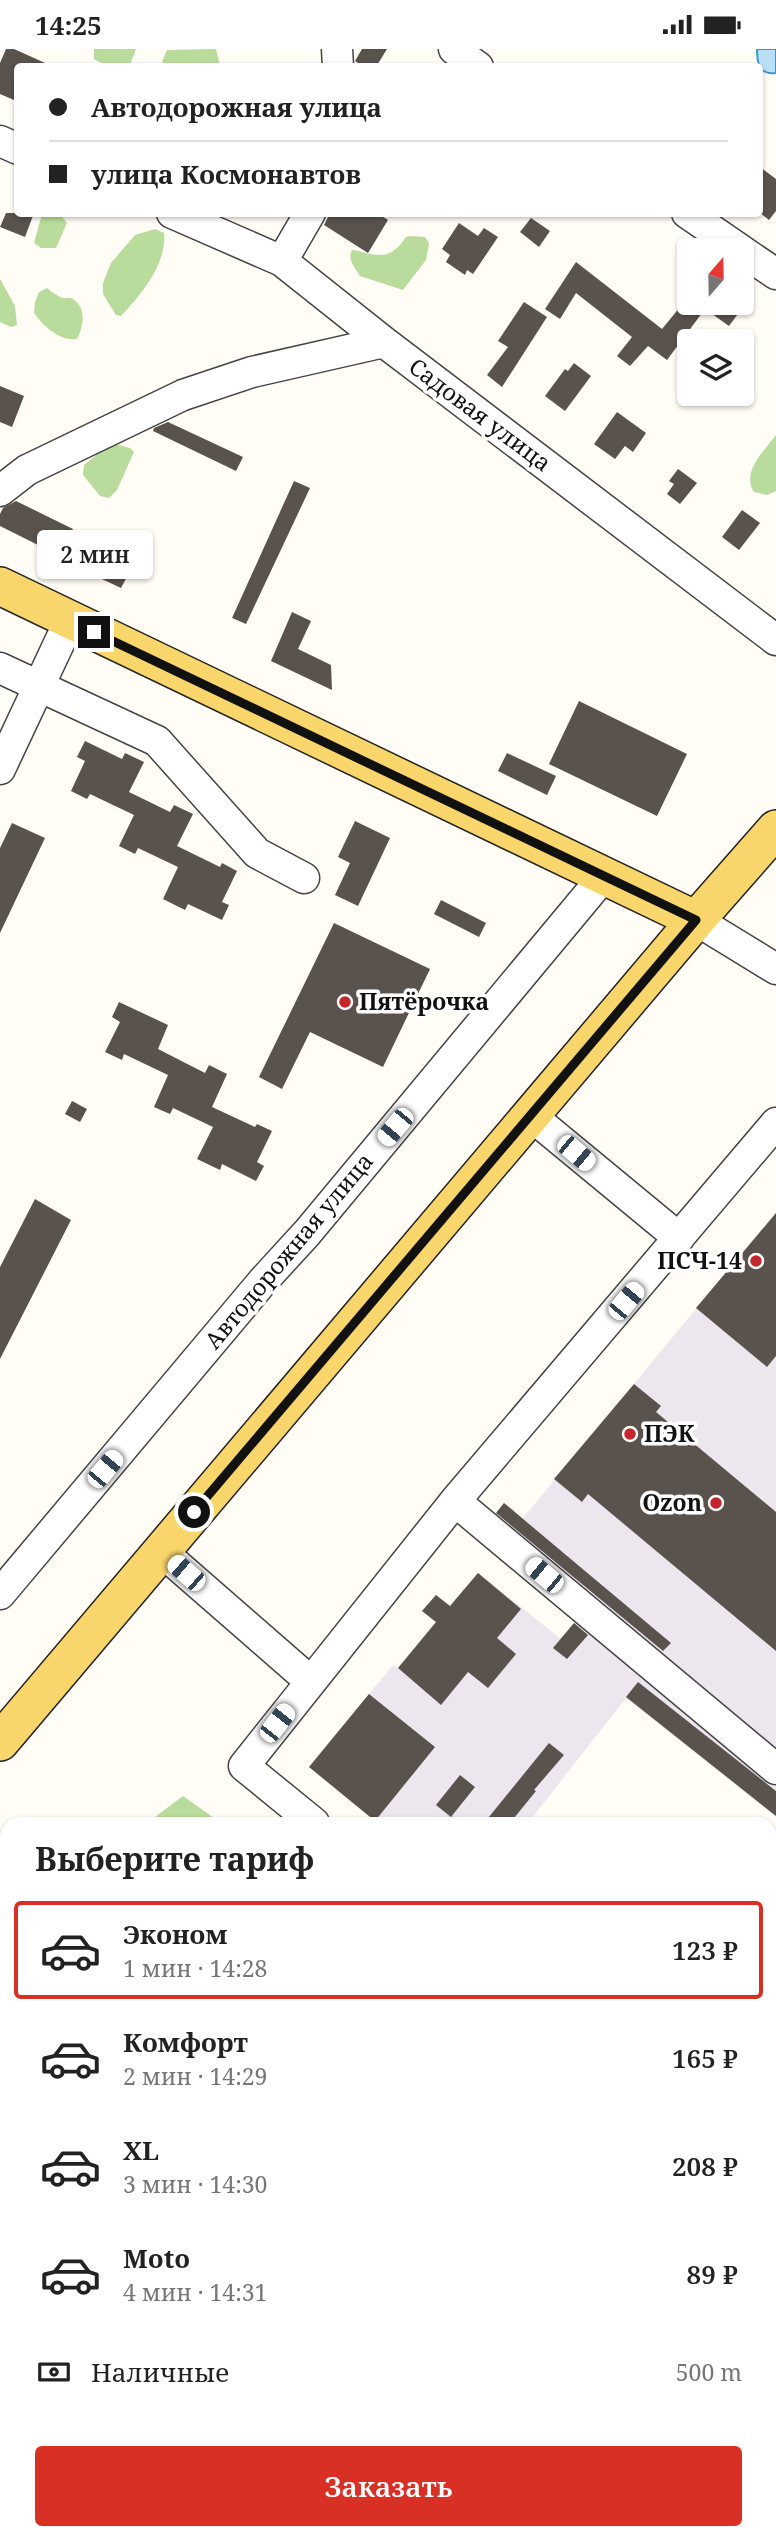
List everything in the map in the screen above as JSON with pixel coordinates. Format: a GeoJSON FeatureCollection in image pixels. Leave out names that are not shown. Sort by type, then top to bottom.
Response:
{"type":"FeatureCollection","features":[{"type":"Feature","properties":{"kind":"main road"},"geometry":{"type":"LineString","coordinates":[[0,586],[696,920]]}},
{"type":"Feature","properties":{"kind":"main road"},"geometry":{"type":"LineString","coordinates":[[0,1742],[530,1115],[776,829]]}},
{"type":"Feature","properties":{"kind":"street"},"geometry":{"type":"LineString","coordinates":[[454,49],[473,63]]}},
{"type":"Feature","properties":{"kind":"street","name":"Садовая улица"},"geometry":{"type":"LineString","coordinates":[[181,217],[282,261],[384,342],[776,640]]}},
{"type":"Feature","properties":{"kind":"street"},"geometry":{"type":"LineString","coordinates":[[282,261],[308,217]]}},
{"type":"Feature","properties":{"kind":"street"},"geometry":{"type":"LineString","coordinates":[[693,217],[723,238]]}},
{"type":"Feature","properties":{"kind":"street"},"geometry":{"type":"LineString","coordinates":[[754,260],[776,274]]}},
{"type":"Feature","properties":{"kind":"street"},"geometry":{"type":"LineString","coordinates":[[0,491],[27,470],[183,395],[252,372],[384,342]]}},
{"type":"Feature","properties":{"kind":"street"},"geometry":{"type":"LineString","coordinates":[[0,769],[70,620]]}},
{"type":"Feature","properties":{"kind":"street"},"geometry":{"type":"LineString","coordinates":[[0,668],[157,741],[257,853],[304,878]]}},
{"type":"Feature","properties":{"kind":"street","name":"Автодорожная улица"},"geometry":{"type":"LineString","coordinates":[[0,1594],[263,1281],[307,1233],[604,876]]}},
{"type":"Feature","properties":{"kind":"street"},"geometry":{"type":"LineString","coordinates":[[696,920],[776,969]]}},
{"type":"Feature","properties":{"kind":"street"},"geometry":{"type":"LineString","coordinates":[[530,1115],[679,1238]]}},
{"type":"Feature","properties":{"kind":"street"},"geometry":{"type":"LineString","coordinates":[[307,1817],[244,1766],[455,1501],[776,1123]]}},
{"type":"Feature","properties":{"kind":"street"},"geometry":{"type":"LineString","coordinates":[[455,1501],[776,1769]]}},
{"type":"Feature","properties":{"kind":"street"},"geometry":{"type":"LineString","coordinates":[[161,1551],[310,1681]]}},
{"type":"Feature","properties":{"kind":"shaded area"},"geometry":{"type":"Polygon","coordinates":[[[776,1212],[776,1817],[626,1698],[533,1817],[371,1817],[309,1767],[393,1665],[398,1668],[436,1623],[422,1611],[436,1595],[450,1606],[478,1573],[561,1639],[576,1621],[492,1519],[504,1503],[523,1518],[776,1212]]]}},
{"type":"Feature","properties":{"kind":"green space"},"geometry":{"type":"Polygon","coordinates":[[[94,49],[136,49],[131,63],[101,63],[94,59],[94,49]]]}},
{"type":"Feature","properties":{"kind":"green space"},"geometry":{"type":"Polygon","coordinates":[[[216,49],[219,63],[163,63],[167,50],[216,49]]]}},
{"type":"Feature","properties":{"kind":"green space"},"geometry":{"type":"Polygon","coordinates":[[[41,217],[62,217],[67,223],[56,248],[41,248],[34,243],[41,217]]]}},
{"type":"Feature","properties":{"kind":"green space"},"geometry":{"type":"Polygon","coordinates":[[[155,229],[164,233],[164,245],[157,267],[129,308],[121,316],[116,315],[103,294],[103,283],[111,263],[135,235],[155,229]]]}},
{"type":"Feature","properties":{"kind":"green space"},"geometry":{"type":"Polygon","coordinates":[[[410,236],[425,237],[429,243],[426,260],[403,290],[360,276],[351,260],[352,250],[376,255],[386,254],[395,250],[410,236]]]}},
{"type":"Feature","properties":{"kind":"green space"},"geometry":{"type":"Polygon","coordinates":[[[0,279],[15,306],[17,325],[11,327],[0,322],[0,279]]]}},
{"type":"Feature","properties":{"kind":"green space"},"geometry":{"type":"Polygon","coordinates":[[[47,288],[61,297],[72,299],[81,308],[82,324],[77,339],[65,338],[53,332],[34,313],[39,292],[47,288]]]}},
{"type":"Feature","properties":{"kind":"green space"},"geometry":{"type":"Polygon","coordinates":[[[776,435],[776,491],[767,495],[754,492],[750,477],[752,469],[776,435]]]}},
{"type":"Feature","properties":{"kind":"green space"},"geometry":{"type":"Polygon","coordinates":[[[109,445],[130,448],[134,452],[117,490],[109,498],[100,496],[83,475],[84,465],[109,445]]]}},
{"type":"Feature","properties":{"kind":"green space"},"geometry":{"type":"Polygon","coordinates":[[[183,1796],[213,1817],[155,1817],[183,1796]]]}},
{"type":"Feature","properties":{"kind":"water"},"geometry":{"type":"Polygon","coordinates":[[[757,49],[776,49],[776,73],[763,70],[763,63],[759,63],[757,49]]]}},
{"type":"Feature","properties":{"kind":"building"},"geometry":{"type":"Polygon","coordinates":[[[6,49],[14,49],[45,63],[14,63],[14,100],[0,94],[0,63],[6,49]]]}},
{"type":"Feature","properties":{"kind":"building"},"geometry":{"type":"Polygon","coordinates":[[[362,49],[387,49],[378,63],[355,61],[362,49]]]}},
{"type":"Feature","properties":{"kind":"building"},"geometry":{"type":"Polygon","coordinates":[[[763,169],[776,179],[776,211],[769,220],[763,215],[763,169]]]}},
{"type":"Feature","properties":{"kind":"building"},"geometry":{"type":"Polygon","coordinates":[[[6,213],[14,213],[14,217],[32,217],[25,237],[0,227],[6,213]]]}},
{"type":"Feature","properties":{"kind":"building"},"geometry":{"type":"Polygon","coordinates":[[[328,217],[383,217],[388,220],[368,253],[324,225],[328,217]]]}},
{"type":"Feature","properties":{"kind":"building"},"geometry":{"type":"Polygon","coordinates":[[[531,218],[550,231],[539,247],[520,232],[531,218]]]}},
{"type":"Feature","properties":{"kind":"building"},"geometry":{"type":"Polygon","coordinates":[[[459,223],[478,236],[484,228],[498,237],[473,274],[467,270],[465,275],[446,262],[450,255],[442,249],[459,223]]]}},
{"type":"Feature","properties":{"kind":"building"},"geometry":{"type":"Polygon","coordinates":[[[576,262],[662,329],[677,311],[677,315],[701,315],[690,329],[677,329],[677,347],[667,360],[648,346],[630,366],[617,356],[632,337],[576,293],[560,319],[545,309],[576,262]]]}},
{"type":"Feature","properties":{"kind":"building"},"geometry":{"type":"Polygon","coordinates":[[[524,302],[547,317],[502,387],[487,375],[508,347],[498,341],[524,302]]]}},
{"type":"Feature","properties":{"kind":"building"},"geometry":{"type":"Polygon","coordinates":[[[713,315],[737,315],[729,326],[713,315]]]}},
{"type":"Feature","properties":{"kind":"building"},"geometry":{"type":"Polygon","coordinates":[[[574,363],[591,376],[565,411],[545,396],[565,369],[568,371],[574,363]]]}},
{"type":"Feature","properties":{"kind":"building"},"geometry":{"type":"Polygon","coordinates":[[[0,386],[24,396],[12,427],[0,422],[0,386]]]}},
{"type":"Feature","properties":{"kind":"building"},"geometry":{"type":"Polygon","coordinates":[[[617,412],[646,433],[633,452],[625,446],[615,459],[594,444],[617,412]]]}},
{"type":"Feature","properties":{"kind":"building"},"geometry":{"type":"Polygon","coordinates":[[[168,422],[243,457],[236,471],[153,431],[168,422]]]}},
{"type":"Feature","properties":{"kind":"building"},"geometry":{"type":"Polygon","coordinates":[[[678,469],[697,483],[680,504],[667,494],[674,484],[669,481],[678,469]]]}},
{"type":"Feature","properties":{"kind":"building"},"geometry":{"type":"Polygon","coordinates":[[[294,481],[310,488],[246,624],[232,618],[294,481]]]}},
{"type":"Feature","properties":{"kind":"building"},"geometry":{"type":"Polygon","coordinates":[[[16,501],[73,529],[60,556],[0,526],[3,508],[16,501]]]}},
{"type":"Feature","properties":{"kind":"building"},"geometry":{"type":"Polygon","coordinates":[[[742,510],[760,523],[739,550],[722,537],[742,510]]]}},
{"type":"Feature","properties":{"kind":"building"},"geometry":{"type":"Polygon","coordinates":[[[95,554],[130,571],[121,588],[87,572],[95,554]]]}},
{"type":"Feature","properties":{"kind":"building"},"geometry":{"type":"Polygon","coordinates":[[[292,612],[311,621],[298,649],[331,665],[332,690],[271,661],[292,612]]]}},
{"type":"Feature","properties":{"kind":"building"},"geometry":{"type":"Polygon","coordinates":[[[579,701],[687,754],[657,816],[549,764],[579,701]]]}},
{"type":"Feature","properties":{"kind":"building"},"geometry":{"type":"Polygon","coordinates":[[[85,741],[122,759],[125,753],[144,762],[129,792],[170,812],[174,805],[193,814],[177,846],[220,867],[222,863],[237,871],[222,902],[229,905],[222,920],[188,904],[185,910],[163,899],[178,867],[138,848],[135,854],[119,846],[134,815],[90,794],[87,799],[71,791],[85,761],[77,757],[85,741]]]}},
{"type":"Feature","properties":{"kind":"building"},"geometry":{"type":"Polygon","coordinates":[[[507,753],[556,776],[547,795],[498,771],[507,753]]]}},
{"type":"Feature","properties":{"kind":"building"},"geometry":{"type":"Polygon","coordinates":[[[355,821],[390,838],[358,906],[335,895],[350,863],[338,857],[355,821]]]}},
{"type":"Feature","properties":{"kind":"building"},"geometry":{"type":"Polygon","coordinates":[[[12,823],[45,838],[0,933],[0,848],[12,823]]]}},
{"type":"Feature","properties":{"kind":"building"},"geometry":{"type":"Polygon","coordinates":[[[441,900],[486,923],[479,937],[434,914],[441,900]]]}},
{"type":"Feature","properties":{"kind":"building"},"geometry":{"type":"Polygon","coordinates":[[[334,923],[430,969],[383,1067],[310,1032],[282,1089],[259,1077],[334,923]]]}},
{"type":"Feature","properties":{"kind":"building"},"geometry":{"type":"Polygon","coordinates":[[[119,1002],[168,1025],[158,1049],[205,1073],[209,1065],[227,1074],[212,1107],[255,1127],[257,1124],[272,1131],[257,1162],[264,1166],[256,1181],[222,1164],[220,1170],[197,1159],[213,1127],[173,1108],[170,1114],[154,1107],[168,1075],[124,1054],[122,1060],[105,1052],[120,1022],[112,1017],[119,1002]]]}},
{"type":"Feature","properties":{"kind":"building"},"geometry":{"type":"Polygon","coordinates":[[[72,1101],[87,1109],[80,1122],[65,1114],[72,1101]]]}},
{"type":"Feature","properties":{"kind":"building"},"geometry":{"type":"Polygon","coordinates":[[[35,1199],[71,1220],[0,1359],[0,1267],[35,1199]]]}},
{"type":"Feature","properties":{"kind":"building","name":"ПСЧ-14"},"geometry":{"type":"Polygon","coordinates":[[[776,1213],[776,1356],[767,1367],[696,1308],[776,1213]]]}},
{"type":"Feature","properties":{"kind":"building"},"geometry":{"type":"Polygon","coordinates":[[[634,1384],[661,1406],[656,1412],[776,1512],[776,1651],[588,1494],[582,1502],[554,1479],[634,1384]]]}},
{"type":"Feature","properties":{"kind":"building"},"geometry":{"type":"Polygon","coordinates":[[[504,1503],[671,1643],[663,1651],[496,1513],[504,1503]]]}},
{"type":"Feature","properties":{"kind":"building"},"geometry":{"type":"Polygon","coordinates":[[[478,1573],[521,1609],[497,1638],[516,1654],[488,1688],[468,1672],[441,1705],[398,1668],[436,1622],[422,1611],[436,1595],[450,1606],[478,1573]]]}},
{"type":"Feature","properties":{"kind":"building"},"geometry":{"type":"Polygon","coordinates":[[[574,1623],[588,1635],[567,1659],[553,1648],[574,1623]]]}},
{"type":"Feature","properties":{"kind":"building"},"geometry":{"type":"Polygon","coordinates":[[[638,1682],[776,1791],[776,1816],[626,1697],[638,1682]]]}},
{"type":"Feature","properties":{"kind":"building"},"geometry":{"type":"Polygon","coordinates":[[[369,1694],[435,1747],[378,1817],[370,1817],[309,1767],[369,1694]]]}},
{"type":"Feature","properties":{"kind":"building"},"geometry":{"type":"Polygon","coordinates":[[[549,1743],[564,1755],[515,1817],[489,1817],[549,1743]]]}},
{"type":"Feature","properties":{"kind":"building"},"geometry":{"type":"Polygon","coordinates":[[[460,1775],[475,1787],[451,1817],[436,1805],[460,1775]]]}},
{"type":"Feature","properties":{"kind":"place","name":"Пятёрочка"},"geometry":{"type":"Point","coordinates":[345,1002]}},
{"type":"Feature","properties":{"kind":"place","name":"ПСЧ-14"},"geometry":{"type":"Point","coordinates":[756,1261]}},
{"type":"Feature","properties":{"kind":"place","name":"ПЭК"},"geometry":{"type":"Point","coordinates":[630,1434]}},
{"type":"Feature","properties":{"kind":"place","name":"Ozon"},"geometry":{"type":"Point","coordinates":[716,1503]}},
{"type":"Feature","properties":{"kind":"route"},"geometry":{"type":"LineString","coordinates":[[94,632],[696,920],[194,1512]]}}]}
